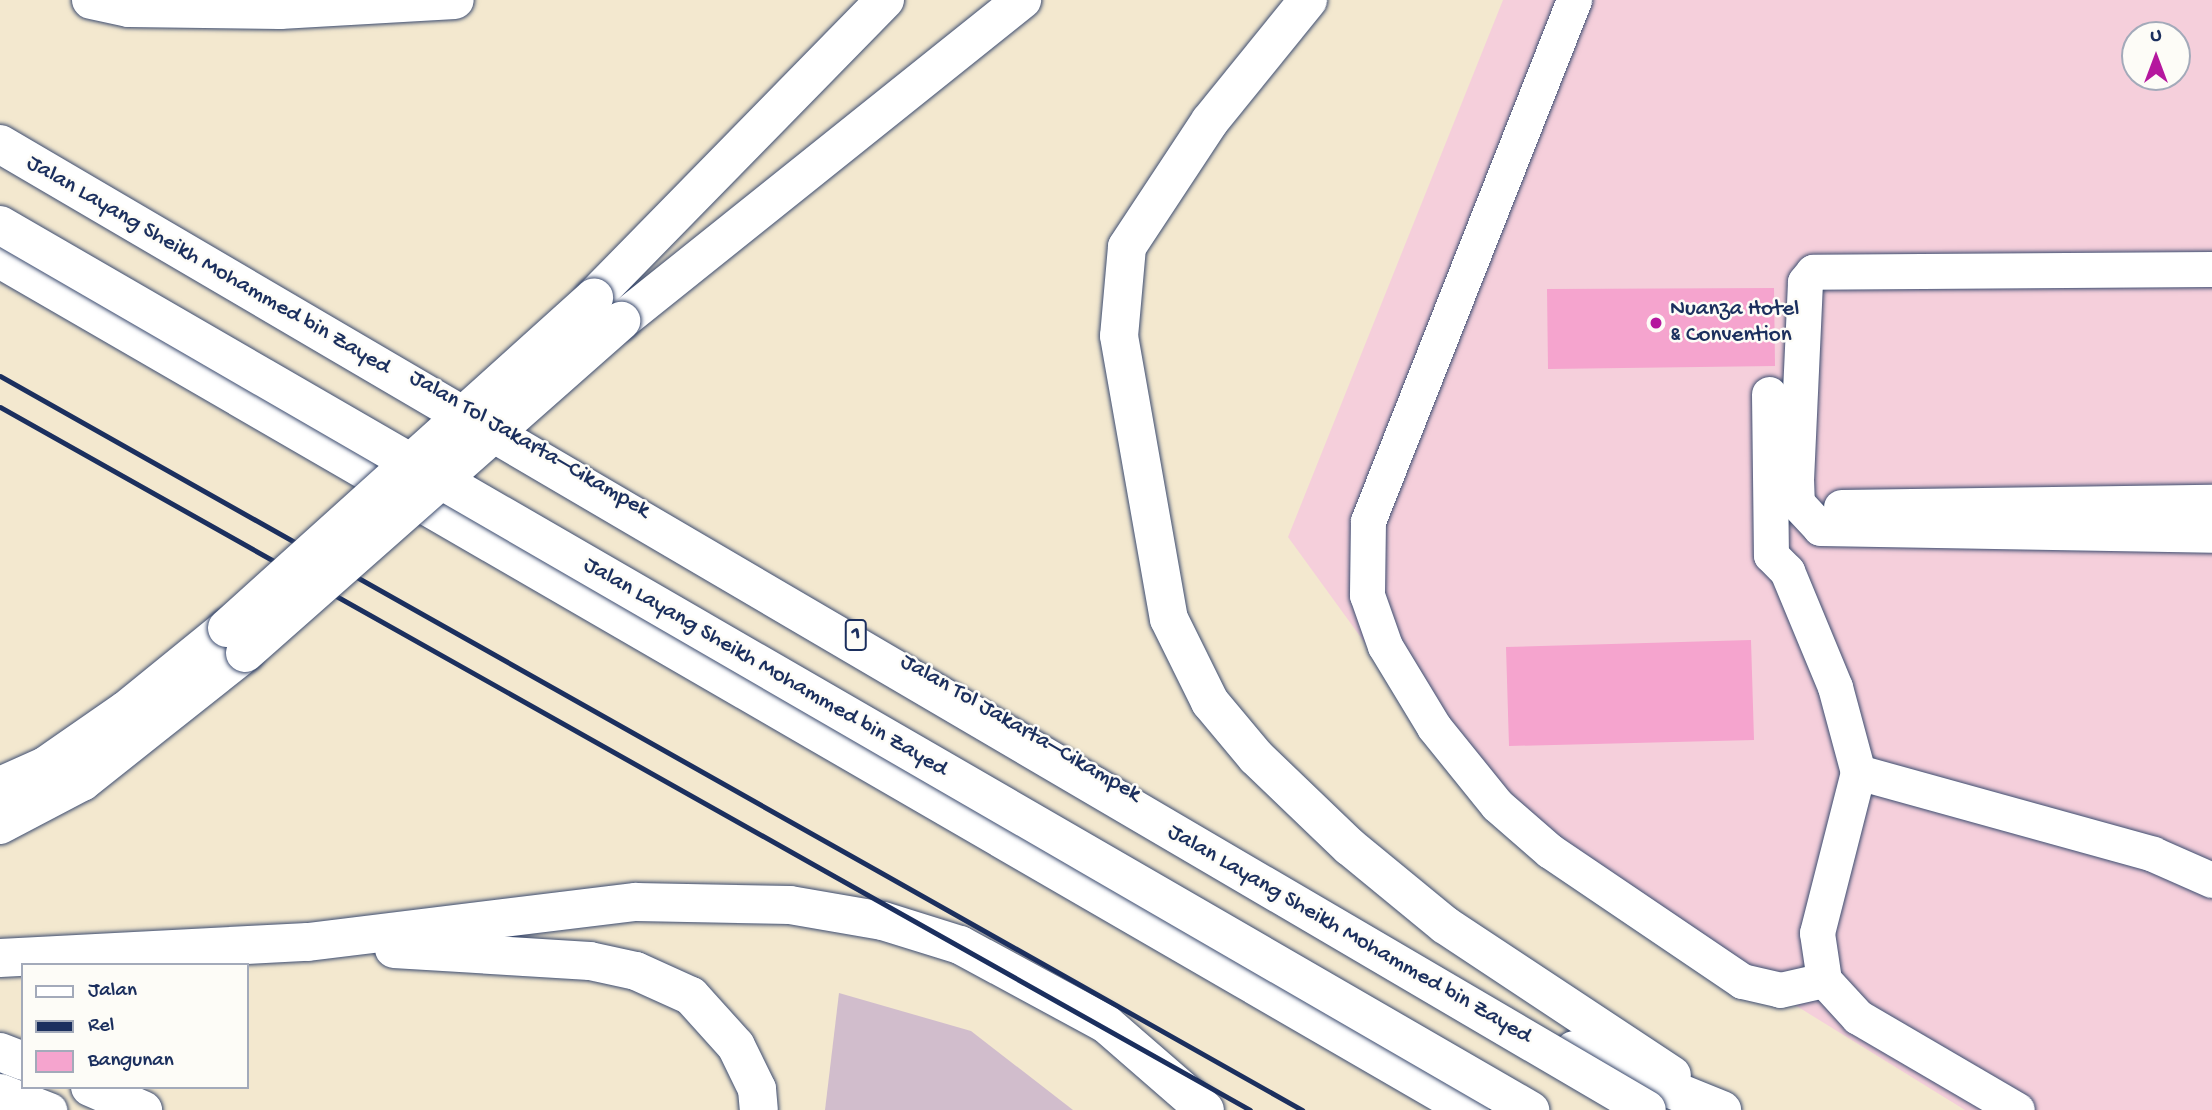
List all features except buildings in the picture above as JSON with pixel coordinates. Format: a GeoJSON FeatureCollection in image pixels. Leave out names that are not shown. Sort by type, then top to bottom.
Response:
{"type":"FeatureCollection","features":[{"type":"Feature","properties":{"kind":"highway"},"geometry":{"type":"LineString","coordinates":[[91,0],[129,8],[281,10],[455,0]]}},
{"type":"Feature","properties":{"kind":"highway"},"geometry":{"type":"LineString","coordinates":[[608,309],[885,0]]}},
{"type":"Feature","properties":{"kind":"highway"},"geometry":{"type":"LineString","coordinates":[[0,825],[82,782],[608,309],[990,19],[1022,0]]}},
{"type":"Feature","properties":{"kind":"highway"},"geometry":{"type":"LineString","coordinates":[[1308,0],[1210,121],[1127,247],[1119,336],[1169,619],[1210,702],[1256,757],[1350,847],[1445,925],[1722,1110]]}},
{"type":"Feature","properties":{"kind":"highway","name":"Jalan Tol Jakarta–Cikampek"},"geometry":{"type":"LineString","coordinates":[[0,139],[1592,1061],[1722,1110]]}},
{"type":"Feature","properties":{"kind":"highway","name":"Jalan Layang Sheikh Mohammed bin Zayed"},"geometry":{"type":"LineString","coordinates":[[0,144],[1647,1110]]}},
{"type":"Feature","properties":{"kind":"highway","name":"Jalan Layang Sheikh Mohammed bin Zayed"},"geometry":{"type":"LineString","coordinates":[[0,225],[1530,1110]]}},
{"type":"Feature","properties":{"kind":"highway"},"geometry":{"type":"LineString","coordinates":[[0,259],[1470,1110]]}},
{"type":"Feature","properties":{"kind":"highway"},"geometry":{"type":"LineString","coordinates":[[0,786],[45,766],[126,710],[236,641]]}},
{"type":"Feature","properties":{"kind":"highway"},"geometry":{"type":"LineString","coordinates":[[0,958],[308,942],[636,902],[790,905],[883,921],[960,945],[1106,1024],[1205,1110]]}},
{"type":"Feature","properties":{"kind":"highway"},"geometry":{"type":"LineString","coordinates":[[308,942],[590,961],[636,971],[691,996],[736,1046],[757,1089],[759,1110]]}},
{"type":"Feature","properties":{"kind":"highway"},"geometry":{"type":"LineString","coordinates":[[0,1052],[21,1060]]}},
{"type":"Feature","properties":{"kind":"highway"},"geometry":{"type":"LineString","coordinates":[[95,1089],[143,1110]]}},
{"type":"Feature","properties":{"kind":"lane"},"geometry":{"type":"LineString","coordinates":[[1574,0],[1368,521],[1367,595],[1385,646],[1434,727],[1497,805],[1550,851],[1742,981],[1780,990],[1824,980]]}},
{"type":"Feature","properties":{"kind":"lane"},"geometry":{"type":"LineString","coordinates":[[2212,269],[1940,268],[1808,275],[1796,478],[1804,516],[1824,508],[2174,518],[2212,534]]}},
{"type":"Feature","properties":{"kind":"lane"},"geometry":{"type":"LineString","coordinates":[[1769,394],[1771,555],[1787,571],[1835,687],[1858,772],[1817,933],[1824,980],[1858,1017],[2017,1110]]}},
{"type":"Feature","properties":{"kind":"lane"},"geometry":{"type":"LineString","coordinates":[[2174,518],[2212,502]]}},
{"type":"Feature","properties":{"kind":"lane"},"geometry":{"type":"LineString","coordinates":[[1858,772],[2153,854],[2212,880]]}},
{"type":"Feature","properties":{"kind":"lane"},"geometry":{"type":"LineString","coordinates":[[0,1091],[49,1110]]}},
{"type":"Feature","properties":{"kind":"shaded area"},"geometry":{"type":"Polygon","coordinates":[[[1503,0],[2212,0],[2212,1110],[1965,1110],[1492,818],[1288,537],[1503,0]]]}},
{"type":"Feature","properties":{"kind":"shaded area"},"geometry":{"type":"Polygon","coordinates":[[[839,993],[971,1031],[1073,1110],[825,1110],[839,993]]]}},
{"type":"Feature","properties":{"kind":"railway"},"geometry":{"type":"LineString","coordinates":[[0,376],[1302,1110]]}},
{"type":"Feature","properties":{"kind":"railway"},"geometry":{"type":"LineString","coordinates":[[0,407],[1250,1110]]}},
{"type":"Feature","properties":{"kind":"place","name":"Nuanza Hotel & Convention"},"geometry":{"type":"Point","coordinates":[1656,323]}}]}
